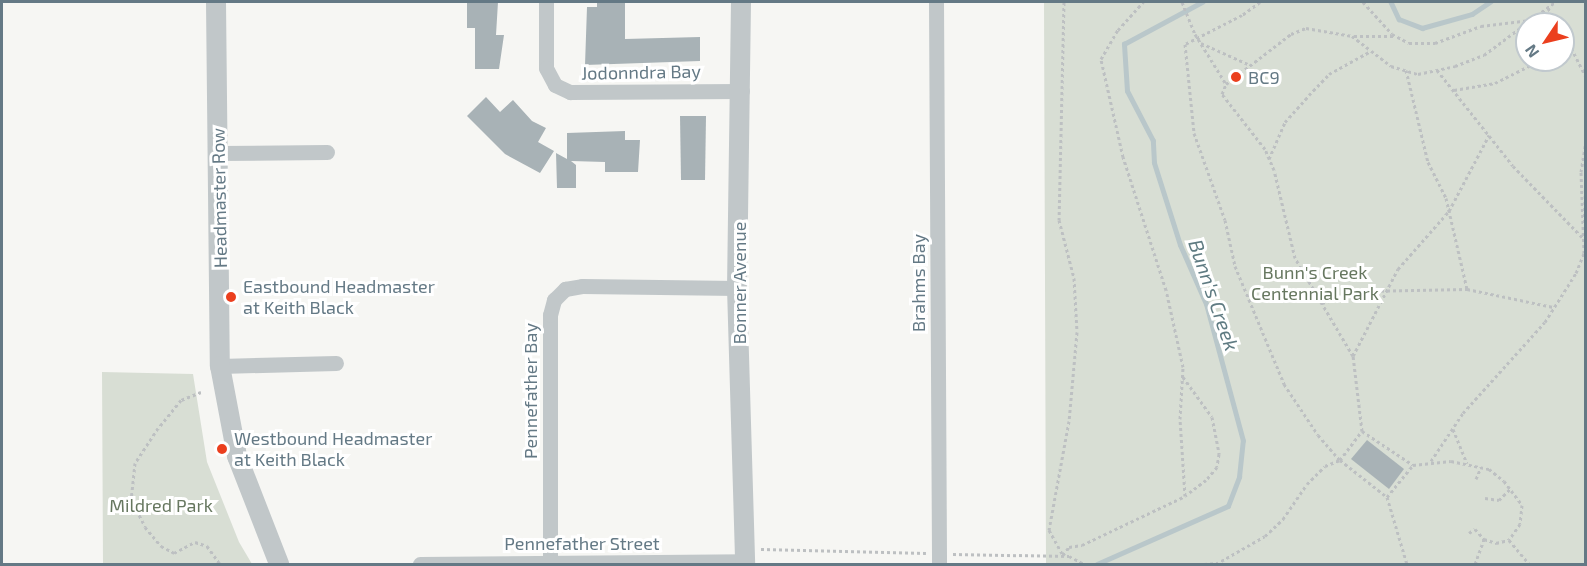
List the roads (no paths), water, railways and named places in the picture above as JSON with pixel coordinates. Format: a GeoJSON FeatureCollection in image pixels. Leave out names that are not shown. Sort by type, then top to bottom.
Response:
{"type":"FeatureCollection","features":[{"type":"Feature","properties":{"kind":"street","name":"Headmaster Row"},"geometry":{"type":"LineString","coordinates":[[216,2],[220,366],[237,456],[279,564]]}},
{"type":"Feature","properties":{"kind":"street","name":"Jodonndra Bay"},"geometry":{"type":"LineString","coordinates":[[546,2],[546,68],[555,85],[570,92],[742,91]]}},
{"type":"Feature","properties":{"kind":"street","name":"Bonner Avenue"},"geometry":{"type":"LineString","coordinates":[[741,2],[742,91],[737,288],[744,558]]}},
{"type":"Feature","properties":{"kind":"street","name":"Brahms Bay"},"geometry":{"type":"LineString","coordinates":[[936,2],[939,559]]}},
{"type":"Feature","properties":{"kind":"street"},"geometry":{"type":"LineString","coordinates":[[219,153],[327,152]]}},
{"type":"Feature","properties":{"kind":"street","name":"Pennefather Bay"},"geometry":{"type":"LineString","coordinates":[[549,563],[549,315],[554,300],[565,289],[582,286],[737,288]]}},
{"type":"Feature","properties":{"kind":"street"},"geometry":{"type":"LineString","coordinates":[[220,366],[336,363]]}},
{"type":"Feature","properties":{"kind":"street","name":"Pennefather Street"},"geometry":{"type":"LineString","coordinates":[[420,564],[744,558]]}},
{"type":"Feature","properties":{"kind":"waterway","name":"Bunn's Creek"},"geometry":{"type":"LineString","coordinates":[[1097,564],[1228,506],[1239,477],[1243,441],[1206,304],[1180,245],[1154,163],[1153,141],[1127,91],[1124,44],[1202,2]]}},
{"type":"Feature","properties":{"kind":"waterway","name":"Bunn's Creek"},"geometry":{"type":"LineString","coordinates":[[1391,2],[1399,19],[1422,28],[1472,14],[1490,2]]}},
{"type":"Feature","properties":{"kind":"place","name":"BC9"},"geometry":{"type":"Point","coordinates":[1236,77]}},
{"type":"Feature","properties":{"kind":"place","name":"Eastbound Headmaster at Keith Black"},"geometry":{"type":"Point","coordinates":[231,297]}},
{"type":"Feature","properties":{"kind":"place","name":"Westbound Headmaster at Keith Black"},"geometry":{"type":"Point","coordinates":[222,449]}},
{"type":"Feature","properties":{"kind":"park label","name":"Bunn's Creek Centennial Park"},"geometry":{"type":"Point","coordinates":[1315,283]}},
{"type":"Feature","properties":{"kind":"park label","name":"Mildred Park"},"geometry":{"type":"Point","coordinates":[161,505]}}]}
